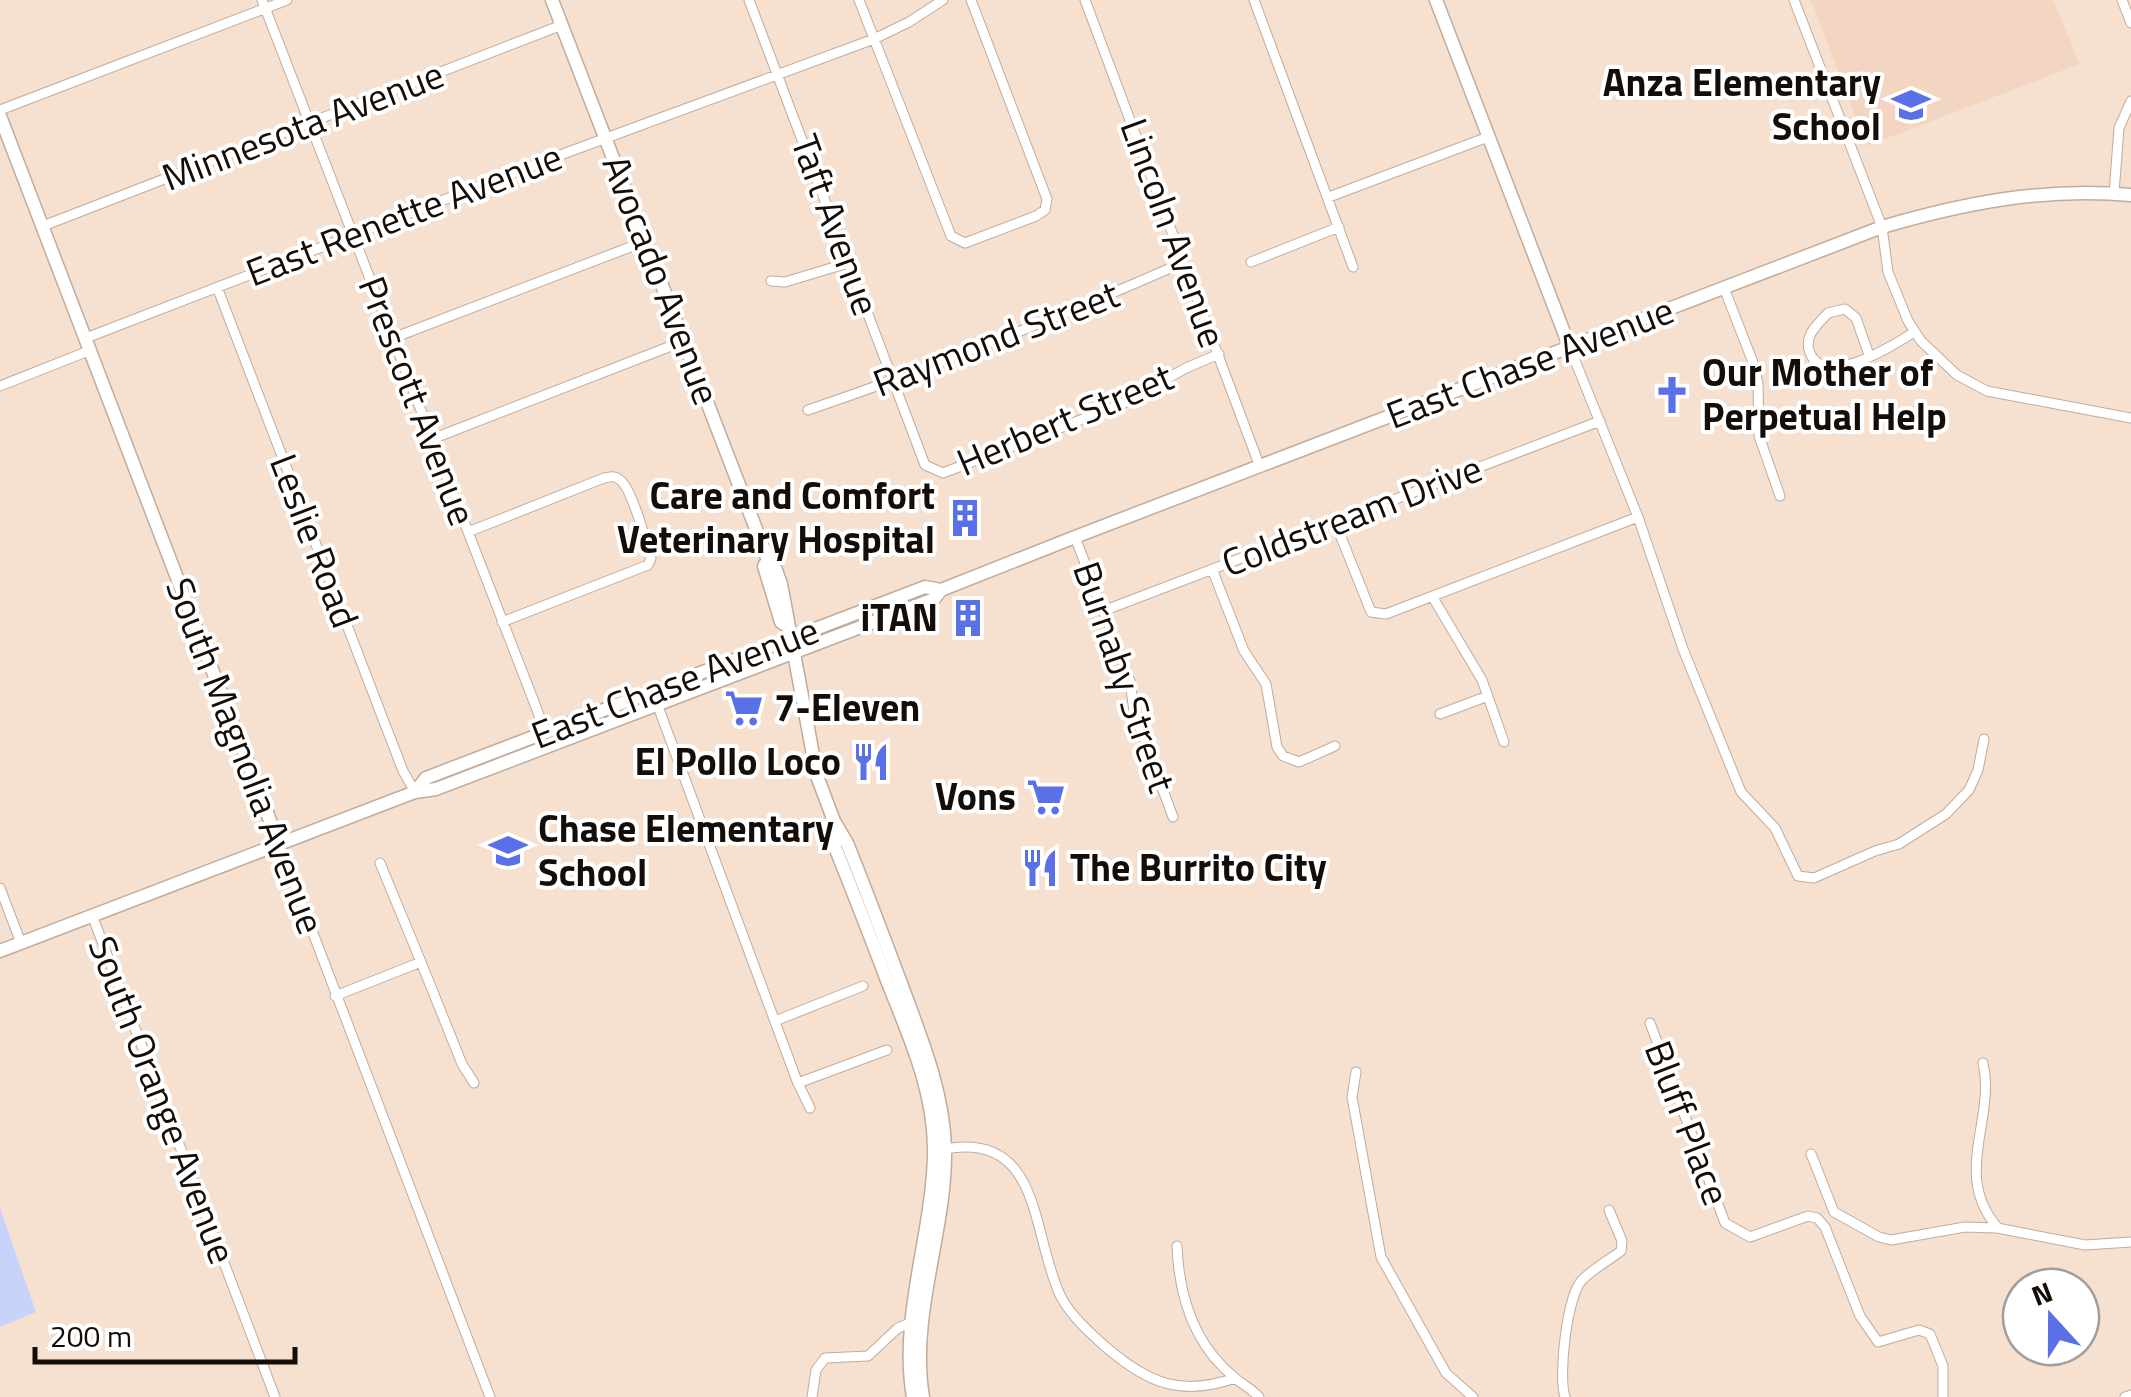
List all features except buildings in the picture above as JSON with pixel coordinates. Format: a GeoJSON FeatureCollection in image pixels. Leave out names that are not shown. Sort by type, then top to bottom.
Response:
{"type":"FeatureCollection","features":[{"type":"Feature","properties":{"kind":"main road","name":"Avocado Avenue"},"geometry":{"type":"LineString","coordinates":[[552,0],[768,560],[773,562],[786,600],[790,620],[787,626],[816,776],[834,820]]}},
{"type":"Feature","properties":{"kind":"main road"},"geometry":{"type":"LineString","coordinates":[[1436,0],[1570,348]]}},
{"type":"Feature","properties":{"kind":"main road","name":"South Magnolia Avenue"},"geometry":{"type":"LineString","coordinates":[[0,113],[279,844]]}},
{"type":"Feature","properties":{"kind":"main road","name":"East Chase Avenue"},"geometry":{"type":"LineString","coordinates":[[655,698],[792,655],[1075,537],[1882,228],[1943,208],[2002,198],[2063,193],[2131,195]]}},
{"type":"Feature","properties":{"kind":"main road","name":"East Chase Avenue"},"geometry":{"type":"LineString","coordinates":[[0,951],[415,792],[426,778],[548,739],[655,698],[925,586],[941,590]]}},
{"type":"Feature","properties":{"kind":"main road"},"geometry":{"type":"LineString","coordinates":[[834,820],[847,843],[929,1060],[940,1104],[945,1149],[942,1201],[921,1337],[923,1397]]}},
{"type":"Feature","properties":{"kind":"main road"},"geometry":{"type":"LineString","coordinates":[[834,820],[835,847],[919,1062],[930,1106],[934,1149],[932,1200],[912,1322],[913,1397]]}},
{"type":"Feature","properties":{"kind":"street"},"geometry":{"type":"LineString","coordinates":[[0,113],[264,4],[287,0]]}},
{"type":"Feature","properties":{"kind":"street","name":"Taft Avenue"},"geometry":{"type":"LineString","coordinates":[[750,0],[920,451]]}},
{"type":"Feature","properties":{"kind":"street"},"geometry":{"type":"LineString","coordinates":[[859,0],[951,236],[965,243],[1046,210],[1046,194],[971,0]]}},
{"type":"Feature","properties":{"kind":"street","name":"East Renette Avenue"},"geometry":{"type":"LineString","coordinates":[[0,386],[217,287],[874,39],[943,0]]}},
{"type":"Feature","properties":{"kind":"street","name":"Lincoln Avenue"},"geometry":{"type":"LineString","coordinates":[[1085,0],[1260,466]]}},
{"type":"Feature","properties":{"kind":"street"},"geometry":{"type":"LineString","coordinates":[[1254,0],[1353,268]]}},
{"type":"Feature","properties":{"kind":"street"},"geometry":{"type":"LineString","coordinates":[[1794,0],[1882,228],[1888,272],[1914,332],[1958,375],[1988,391],[2131,418]]}},
{"type":"Feature","properties":{"kind":"street"},"geometry":{"type":"LineString","coordinates":[[2122,0],[2131,23]]}},
{"type":"Feature","properties":{"kind":"street","name":"Prescott Avenue"},"geometry":{"type":"LineString","coordinates":[[264,4],[548,739]]}},
{"type":"Feature","properties":{"kind":"street","name":"Minnesota Avenue"},"geometry":{"type":"LineString","coordinates":[[43,226],[562,25]]}},
{"type":"Feature","properties":{"kind":"street"},"geometry":{"type":"LineString","coordinates":[[2114,193],[2119,128],[2131,100]]}},
{"type":"Feature","properties":{"kind":"street"},"geometry":{"type":"LineString","coordinates":[[1329,197],[1488,136]]}},
{"type":"Feature","properties":{"kind":"street"},"geometry":{"type":"LineString","coordinates":[[1251,262],[1339,227]]}},
{"type":"Feature","properties":{"kind":"street"},"geometry":{"type":"LineString","coordinates":[[393,338],[646,241]]}},
{"type":"Feature","properties":{"kind":"street"},"geometry":{"type":"LineString","coordinates":[[771,280],[784,282],[848,263]]}},
{"type":"Feature","properties":{"kind":"street","name":"Raymond Street"},"geometry":{"type":"LineString","coordinates":[[808,410],[893,382],[1182,263]]}},
{"type":"Feature","properties":{"kind":"street","name":"Leslie Road"},"geometry":{"type":"LineString","coordinates":[[217,287],[403,771],[415,792]]}},
{"type":"Feature","properties":{"kind":"street"},"geometry":{"type":"LineString","coordinates":[[1724,288],[1754,365],[1759,436],[1780,496]]}},
{"type":"Feature","properties":{"kind":"street"},"geometry":{"type":"LineString","coordinates":[[1869,356],[1856,318],[1845,310],[1828,313],[1808,338],[1812,357],[1827,368],[1841,367],[1887,349],[1914,332]]}},
{"type":"Feature","properties":{"kind":"street"},"geometry":{"type":"LineString","coordinates":[[432,439],[684,341]]}},
{"type":"Feature","properties":{"kind":"street"},"geometry":{"type":"LineString","coordinates":[[1570,348],[1638,517],[1726,758],[1741,792],[1776,828],[1798,876],[1814,878],[1899,844],[1946,814],[1969,790],[1984,739]]}},
{"type":"Feature","properties":{"kind":"street","name":"Herbert Street"},"geometry":{"type":"LineString","coordinates":[[920,451],[925,465],[943,473],[1122,404],[1219,354]]}},
{"type":"Feature","properties":{"kind":"street","name":"Coldstream Drive"},"geometry":{"type":"LineString","coordinates":[[1103,611],[1600,421]]}},
{"type":"Feature","properties":{"kind":"street"},"geometry":{"type":"LineString","coordinates":[[468,532],[604,478],[622,481],[629,495],[651,558],[640,570],[502,622]]}},
{"type":"Feature","properties":{"kind":"street"},"geometry":{"type":"LineString","coordinates":[[1336,522],[1371,612],[1386,614],[1638,517]]}},
{"type":"Feature","properties":{"kind":"street","name":"Burnaby Street"},"geometry":{"type":"LineString","coordinates":[[1075,537],[1130,681],[1134,712],[1172,817]]}},
{"type":"Feature","properties":{"kind":"street"},"geometry":{"type":"LineString","coordinates":[[1212,570],[1244,651],[1266,684],[1277,747],[1283,756],[1298,762],[1335,746]]}},
{"type":"Feature","properties":{"kind":"street"},"geometry":{"type":"LineString","coordinates":[[1432,596],[1476,668],[1504,742]]}},
{"type":"Feature","properties":{"kind":"street"},"geometry":{"type":"LineString","coordinates":[[1440,714],[1488,696]]}},
{"type":"Feature","properties":{"kind":"street"},"geometry":{"type":"LineString","coordinates":[[655,698],[810,1108]]}},
{"type":"Feature","properties":{"kind":"street","name":"South Magnolia Avenue"},"geometry":{"type":"LineString","coordinates":[[279,844],[490,1397]]}},
{"type":"Feature","properties":{"kind":"street"},"geometry":{"type":"LineString","coordinates":[[380,863],[462,1064],[474,1083]]}},
{"type":"Feature","properties":{"kind":"street"},"geometry":{"type":"LineString","coordinates":[[0,888],[21,943]]}},
{"type":"Feature","properties":{"kind":"street","name":"South Orange Avenue"},"geometry":{"type":"LineString","coordinates":[[92,915],[276,1397]]}},
{"type":"Feature","properties":{"kind":"street"},"geometry":{"type":"LineString","coordinates":[[335,996],[421,962]]}},
{"type":"Feature","properties":{"kind":"street"},"geometry":{"type":"LineString","coordinates":[[775,1021],[862,986]]}},
{"type":"Feature","properties":{"kind":"street","name":"Bluff Place"},"geometry":{"type":"LineString","coordinates":[[1650,1023],[1725,1223],[1750,1237],[1808,1216],[1817,1218],[1825,1227],[1860,1316],[1878,1342],[1920,1330],[1930,1334],[1943,1366],[1943,1397]]}},
{"type":"Feature","properties":{"kind":"street"},"geometry":{"type":"LineString","coordinates":[[798,1083],[887,1050]]}},
{"type":"Feature","properties":{"kind":"street"},"geometry":{"type":"LineString","coordinates":[[1983,1063],[1988,1084],[1976,1150],[1978,1194],[1984,1211],[1997,1228]]}},
{"type":"Feature","properties":{"kind":"street"},"geometry":{"type":"LineString","coordinates":[[1356,1072],[1352,1097],[1382,1257],[1446,1373],[1473,1397]]}},
{"type":"Feature","properties":{"kind":"street"},"geometry":{"type":"LineString","coordinates":[[945,1149],[971,1144],[995,1152],[1013,1166],[1033,1203],[1061,1297],[1098,1340],[1143,1379],[1165,1390],[1188,1393],[1223,1386],[1235,1378]]}},
{"type":"Feature","properties":{"kind":"street"},"geometry":{"type":"LineString","coordinates":[[1811,1154],[1834,1212],[1879,1237],[1890,1240],[1952,1228],[1997,1228],[2085,1245],[2131,1242]]}},
{"type":"Feature","properties":{"kind":"street"},"geometry":{"type":"LineString","coordinates":[[1565,1397],[1560,1377],[1562,1351],[1580,1282],[1622,1251],[1609,1210]]}},
{"type":"Feature","properties":{"kind":"street"},"geometry":{"type":"LineString","coordinates":[[1177,1246],[1178,1276],[1198,1334],[1235,1378],[1259,1397]]}},
{"type":"Feature","properties":{"kind":"street"},"geometry":{"type":"LineString","coordinates":[[812,1397],[816,1370],[825,1358],[868,1356],[898,1328],[912,1322]]}},
{"type":"Feature","properties":{"kind":"shaded area","name":"Anza Elementary School"},"geometry":{"type":"Polygon","coordinates":[[[1811,0],[2053,0],[2080,64],[1866,146],[1811,0]]]}},
{"type":"Feature","properties":{"kind":"shaded area"},"geometry":{"type":"Polygon","coordinates":[[[0,1208],[36,1312],[0,1327],[0,1208]]]}},
{"type":"Feature","properties":{"kind":"place","name":"Anza Elementary School"},"geometry":{"type":"Point","coordinates":[1911,105]}},
{"type":"Feature","properties":{"kind":"place","name":"Our Mother of Perpetual Help"},"geometry":{"type":"Point","coordinates":[1672,395]}},
{"type":"Feature","properties":{"kind":"place","name":"Care and Comfort Veterinary Hospital"},"geometry":{"type":"Point","coordinates":[965,518]}},
{"type":"Feature","properties":{"kind":"place","name":"iTAN"},"geometry":{"type":"Point","coordinates":[968,618]}},
{"type":"Feature","properties":{"kind":"place","name":"7-Eleven"},"geometry":{"type":"Point","coordinates":[744,708]}},
{"type":"Feature","properties":{"kind":"place","name":"El Pollo Loco"},"geometry":{"type":"Point","coordinates":[871,762]}},
{"type":"Feature","properties":{"kind":"place","name":"Vons"},"geometry":{"type":"Point","coordinates":[1046,797]}},
{"type":"Feature","properties":{"kind":"place","name":"Chase Elementary School"},"geometry":{"type":"Point","coordinates":[508,851]}},
{"type":"Feature","properties":{"kind":"place","name":"The Burrito City"},"geometry":{"type":"Point","coordinates":[1040,868]}}]}
